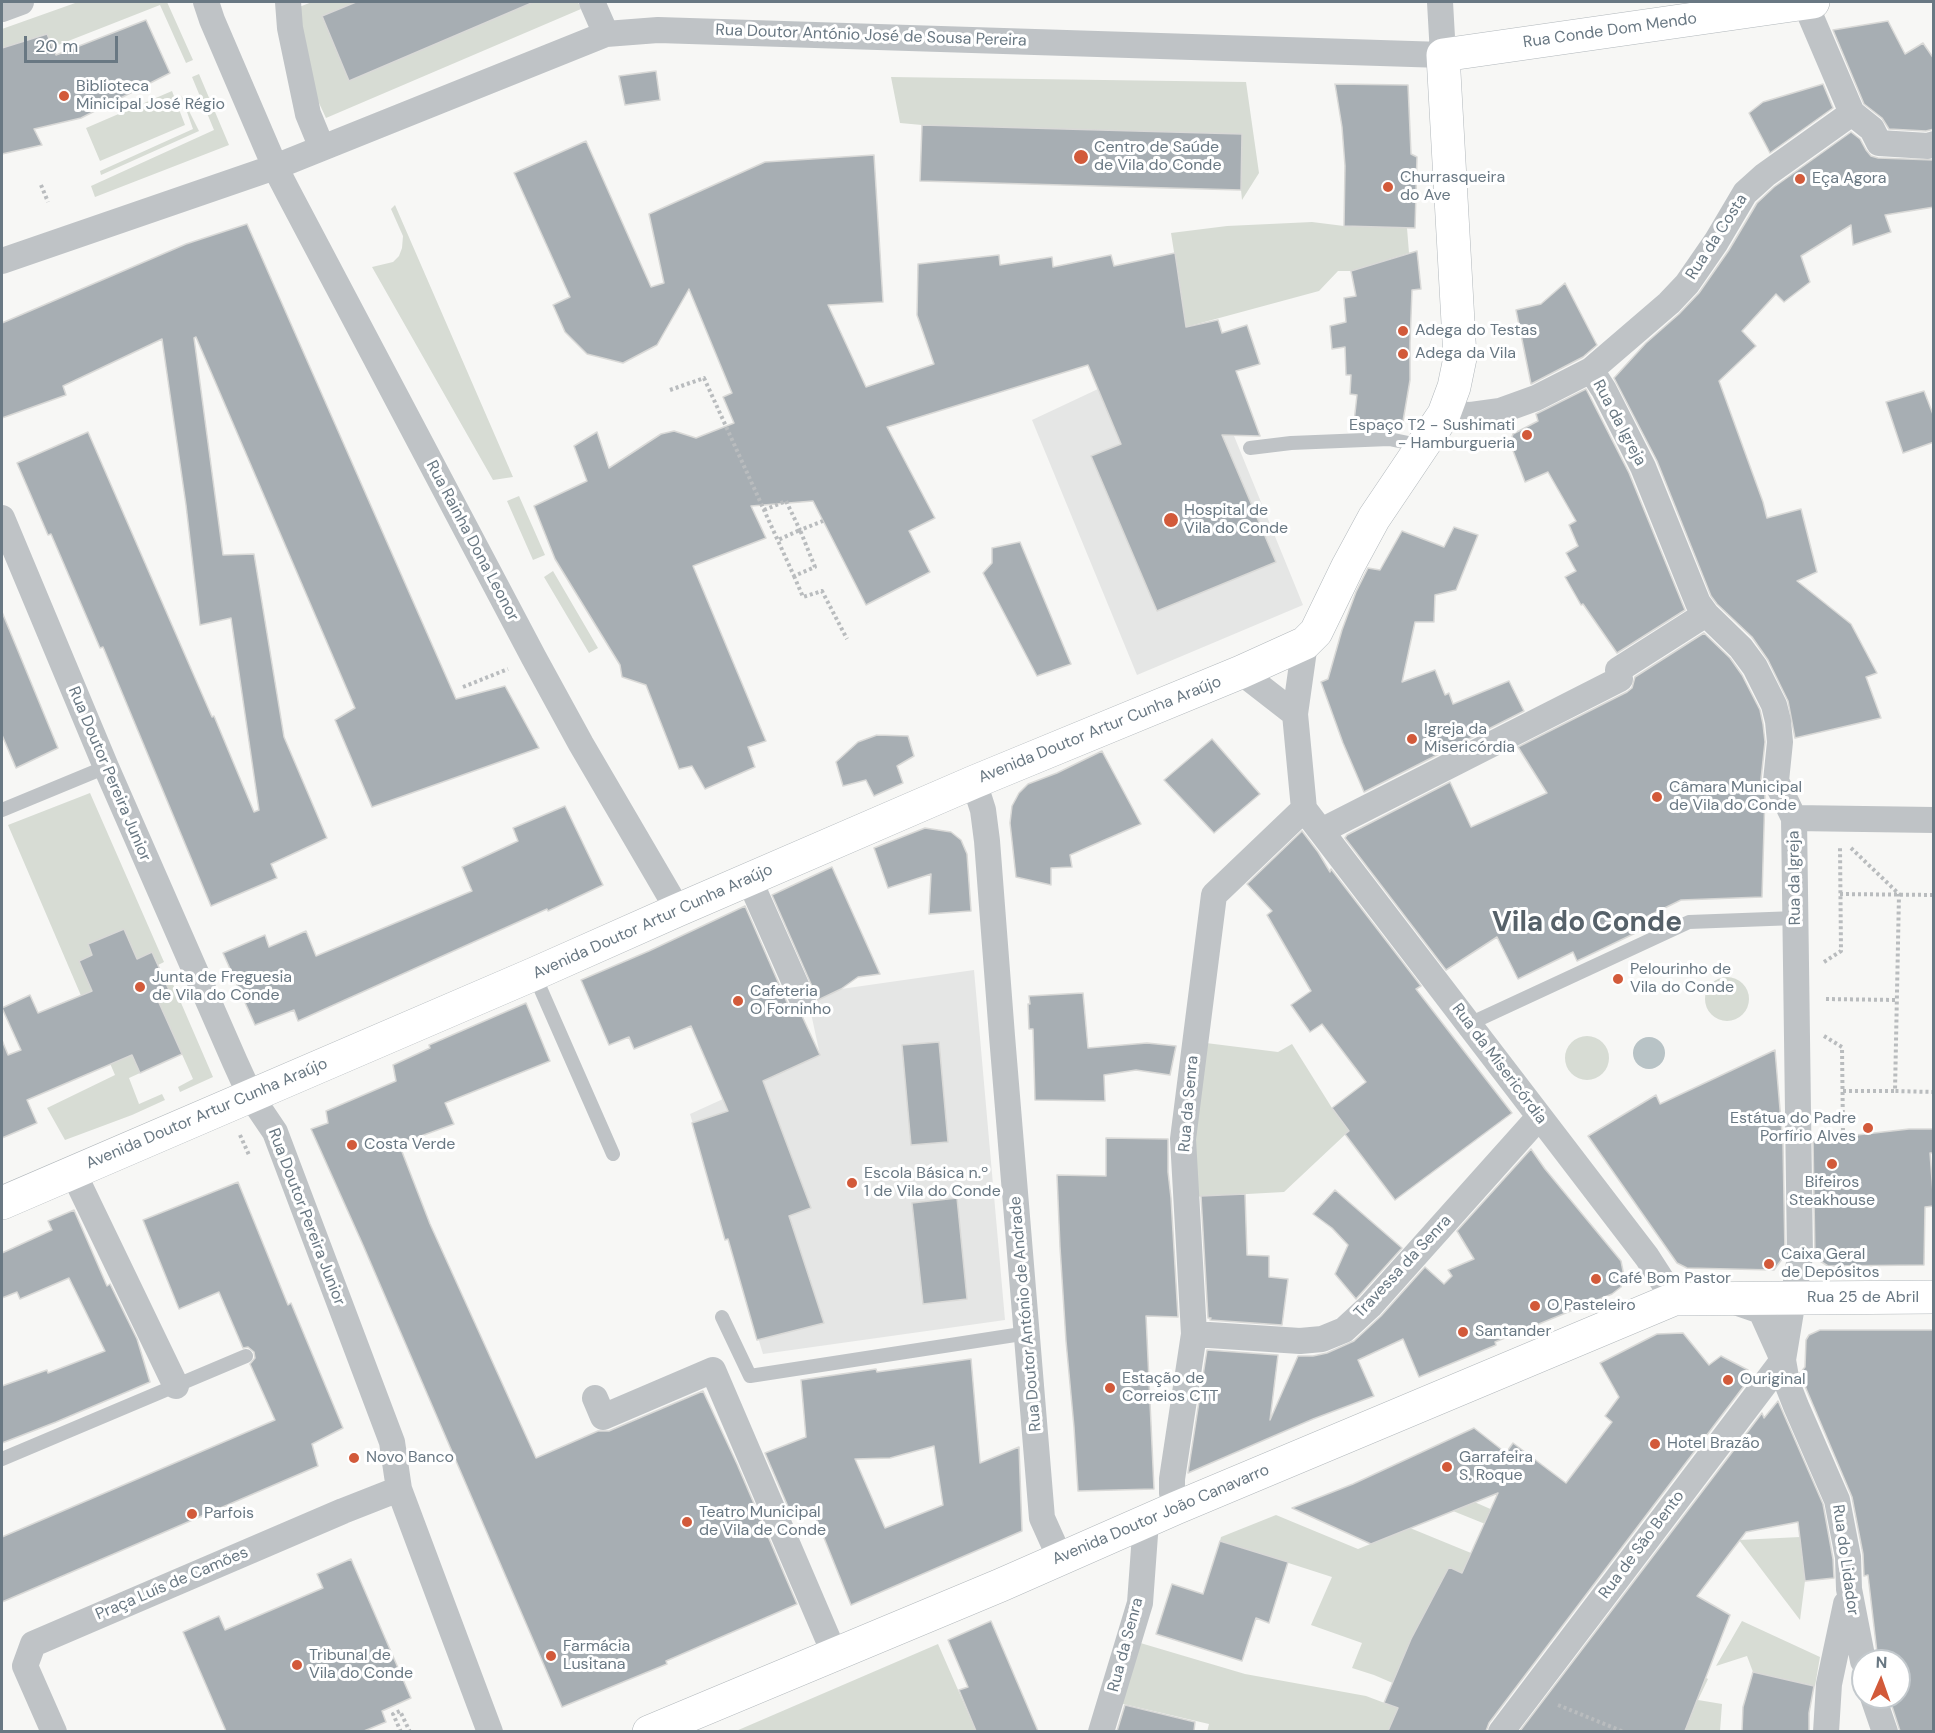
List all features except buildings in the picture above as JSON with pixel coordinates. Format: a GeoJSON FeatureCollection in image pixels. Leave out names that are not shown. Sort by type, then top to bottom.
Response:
{"type":"FeatureCollection","features":[{"type":"Feature","properties":{"kind":"street"},"geometry":{"type":"LineString","coordinates":[[2,9],[21,2]]}},
{"type":"Feature","properties":{"kind":"street","name":"Rua Rainha Dona Leonor"},"geometry":{"type":"LineString","coordinates":[[206,2],[275,167],[534,658],[581,744],[678,910]]}},
{"type":"Feature","properties":{"kind":"street"},"geometry":{"type":"LineString","coordinates":[[288,2],[304,97],[308,114],[322,148]]}},
{"type":"Feature","properties":{"kind":"street"},"geometry":{"type":"LineString","coordinates":[[592,2],[606,34]]}},
{"type":"Feature","properties":{"kind":"street"},"geometry":{"type":"LineString","coordinates":[[1304,809],[1294,714],[1305,643],[1316,632],[1374,518],[1444,414],[1454,387],[1460,358],[1440,2]]}},
{"type":"Feature","properties":{"kind":"street"},"geometry":{"type":"LineString","coordinates":[[1794,3],[1852,113],[1872,129],[1879,143],[1931,145]]}},
{"type":"Feature","properties":{"kind":"street","name":"Rua Conde Dom Mendo"},"geometry":{"type":"LineString","coordinates":[[1443,55],[1794,3]]}},
{"type":"Feature","properties":{"kind":"street","name":"Rua Doutor António José de Sousa Pereira"},"geometry":{"type":"LineString","coordinates":[[2,261],[275,167],[606,34],[658,30],[1443,55]]}},
{"type":"Feature","properties":{"kind":"street","name":"Rua da Costa"},"geometry":{"type":"LineString","coordinates":[[1444,414],[1472,416],[1500,411],[1536,398],[1591,370],[1669,303],[1687,284],[1716,242],[1745,193],[1765,175],[1852,113]]}},
{"type":"Feature","properties":{"kind":"street","name":"Rua da Igreja"},"geometry":{"type":"LineString","coordinates":[[1591,370],[1604,390],[1643,467],[1698,603],[1706,614],[1741,648],[1755,667],[1774,705],[1778,721],[1780,742],[1776,781],[1794,818],[1800,1257],[1783,1360]]}},
{"type":"Feature","properties":{"kind":"street","name":"Rua Doutor Pereira Junior"},"geometry":{"type":"LineString","coordinates":[[2,518],[106,767],[250,1095],[275,1132],[392,1442],[399,1489],[489,1731]]}},
{"type":"Feature","properties":{"kind":"street"},"geometry":{"type":"LineString","coordinates":[[1322,831],[1620,679],[1618,670],[1706,614]]}},
{"type":"Feature","properties":{"kind":"street","name":"Avenida Doutor Artur Cunha Araújo"},"geometry":{"type":"LineString","coordinates":[[2,1203],[974,782],[1241,672],[1305,643]]}},
{"type":"Feature","properties":{"kind":"street"},"geometry":{"type":"LineString","coordinates":[[1241,672],[1294,714]]}},
{"type":"Feature","properties":{"kind":"street","name":"Rua Doutor António de Andrade"},"geometry":{"type":"LineString","coordinates":[[974,782],[983,810],[987,841],[1042,1518],[1060,1558]]}},
{"type":"Feature","properties":{"kind":"street","name":"Rua da Misericórdia"},"geometry":{"type":"LineString","coordinates":[[1304,809],[1647,1257],[1674,1299]]}},
{"type":"Feature","properties":{"kind":"street","name":"Rua da Senra"},"geometry":{"type":"LineString","coordinates":[[1176,1508],[1172,1479],[1194,1334],[1183,1139],[1214,895],[1304,809]]}},
{"type":"Feature","properties":{"kind":"street"},"geometry":{"type":"LineString","coordinates":[[1794,818],[1934,820]]}},
{"type":"Feature","properties":{"kind":"street"},"geometry":{"type":"LineString","coordinates":[[749,879],[803,1001]]}},
{"type":"Feature","properties":{"kind":"street","name":"Travessa da Senra"},"geometry":{"type":"LineString","coordinates":[[1194,1334],[1300,1341],[1322,1339],[1344,1330],[1371,1305],[1539,1117]]}},
{"type":"Feature","properties":{"kind":"street"},"geometry":{"type":"LineString","coordinates":[[73,1172],[176,1386]]}},
{"type":"Feature","properties":{"kind":"street","name":"Rua 25 de Abril"},"geometry":{"type":"LineString","coordinates":[[1674,1299],[1934,1298]]}},
{"type":"Feature","properties":{"kind":"street","name":"Avenida Doutor João Canavarro"},"geometry":{"type":"LineString","coordinates":[[648,1731],[1000,1585],[1176,1508],[1674,1299]]}},
{"type":"Feature","properties":{"kind":"street"},"geometry":{"type":"LineString","coordinates":[[1723,1299],[1761,1311],[1783,1360]]}},
{"type":"Feature","properties":{"kind":"street","name":"Rua do Lidador"},"geometry":{"type":"LineString","coordinates":[[1783,1360],[1787,1383],[1837,1500],[1848,1557],[1849,1589],[1861,1649]]}},
{"type":"Feature","properties":{"kind":"street","name":"Rua de São Bento"},"geometry":{"type":"LineString","coordinates":[[1501,1731],[1783,1360]]}},
{"type":"Feature","properties":{"kind":"street"},"geometry":{"type":"LineString","coordinates":[[595,1398],[603,1417],[713,1370],[834,1653]]}},
{"type":"Feature","properties":{"kind":"street","name":"Praça Luís de Camões"},"geometry":{"type":"LineString","coordinates":[[54,1731],[25,1666],[33,1644],[399,1489]]}},
{"type":"Feature","properties":{"kind":"street","name":"Rua da Senra"},"geometry":{"type":"LineString","coordinates":[[1101,1731],[1140,1603],[1146,1521]]}},
{"type":"Feature","properties":{"kind":"street"},"geometry":{"type":"LineString","coordinates":[[1826,1731],[1829,1684],[1849,1589]]}},
{"type":"Feature","properties":{"kind":"street"},"geometry":{"type":"LineString","coordinates":[[1877,1709],[1885,1731]]}},
{"type":"Feature","properties":{"kind":"lane"},"geometry":{"type":"LineString","coordinates":[[1250,448],[1291,443],[1389,439],[1422,446]]}},
{"type":"Feature","properties":{"kind":"lane"},"geometry":{"type":"LineString","coordinates":[[2,810],[106,767]]}},
{"type":"Feature","properties":{"kind":"lane"},"geometry":{"type":"LineString","coordinates":[[1469,1024],[1689,922],[1796,918]]}},
{"type":"Feature","properties":{"kind":"lane"},"geometry":{"type":"LineString","coordinates":[[534,974],[613,1154]]}},
{"type":"Feature","properties":{"kind":"lane"},"geometry":{"type":"LineString","coordinates":[[722,1317],[750,1376],[1028,1333]]}},
{"type":"Feature","properties":{"kind":"lane"},"geometry":{"type":"LineString","coordinates":[[2,1460],[246,1356]]}},
{"type":"Feature","properties":{"kind":"path"},"geometry":{"type":"LineString","coordinates":[[41,185],[48,202]]}},
{"type":"Feature","properties":{"kind":"path"},"geometry":{"type":"LineString","coordinates":[[670,390],[704,378],[803,597],[822,591],[847,639]]}},
{"type":"Feature","properties":{"kind":"path"},"geometry":{"type":"LineString","coordinates":[[764,510],[786,501],[800,530],[815,567],[794,576]]}},
{"type":"Feature","properties":{"kind":"path"},"geometry":{"type":"LineString","coordinates":[[778,540],[823,520]]}},
{"type":"Feature","properties":{"kind":"path"},"geometry":{"type":"LineString","coordinates":[[464,687],[534,658]]}},
{"type":"Feature","properties":{"kind":"path"},"geometry":{"type":"LineString","coordinates":[[1822,963],[1841,951],[1840,843]]}},
{"type":"Feature","properties":{"kind":"path"},"geometry":{"type":"LineString","coordinates":[[1860,857],[1899,894],[1895,1091]]}},
{"type":"Feature","properties":{"kind":"path"},"geometry":{"type":"LineString","coordinates":[[1840,894],[1934,895]]}},
{"type":"Feature","properties":{"kind":"path"},"geometry":{"type":"LineString","coordinates":[[1822,999],[1822,1008]]}},
{"type":"Feature","properties":{"kind":"path"},"geometry":{"type":"LineString","coordinates":[[1833,999],[1897,1000]]}},
{"type":"Feature","properties":{"kind":"path"},"geometry":{"type":"LineString","coordinates":[[1822,1026],[1823,1036],[1842,1047],[1843,1132]]}},
{"type":"Feature","properties":{"kind":"path"},"geometry":{"type":"LineString","coordinates":[[1843,1090],[1934,1092]]}},
{"type":"Feature","properties":{"kind":"path"},"geometry":{"type":"LineString","coordinates":[[1529,1693],[1624,1731]]}},
{"type":"Feature","properties":{"kind":"path"},"geometry":{"type":"LineString","coordinates":[[400,1731],[393,1714],[400,1711],[410,1731]]}},
{"type":"Feature","properties":{"kind":"shaded area"},"geometry":{"type":"Polygon","coordinates":[[[78,2],[167,2],[193,60],[186,63],[160,5],[53,47],[46,34],[2,48],[2,29],[78,2]]]}},
{"type":"Feature","properties":{"kind":"shaded area"},"geometry":{"type":"Polygon","coordinates":[[[312,2],[578,2],[581,9],[326,118],[312,88],[299,7],[312,2]]]}},
{"type":"Feature","properties":{"kind":"shaded area"},"geometry":{"type":"Polygon","coordinates":[[[199,74],[229,145],[95,197],[91,186],[214,130],[192,77],[199,74]]]}},
{"type":"Feature","properties":{"kind":"shaded area"},"geometry":{"type":"Polygon","coordinates":[[[891,77],[1246,82],[1259,173],[1242,200],[1241,134],[900,123],[891,77]]]}},
{"type":"Feature","properties":{"kind":"shaded area"},"geometry":{"type":"Polygon","coordinates":[[[172,91],[185,125],[100,161],[86,128],[172,91]]]}},
{"type":"Feature","properties":{"kind":"shaded area"},"geometry":{"type":"Polygon","coordinates":[[[181,95],[199,131],[101,175],[100,171],[193,129],[181,95]]]}},
{"type":"Feature","properties":{"kind":"shaded area"},"geometry":{"type":"Polygon","coordinates":[[[395,205],[513,477],[493,480],[372,267],[393,262],[399,256],[402,248],[403,236],[391,209],[395,205]]]}},
{"type":"Feature","properties":{"kind":"shaded area"},"geometry":{"type":"Polygon","coordinates":[[[1312,222],[1344,226],[1407,228],[1409,253],[1351,271],[1338,271],[1319,291],[1186,327],[1171,233],[1227,226],[1312,222]]]}},
{"type":"Feature","properties":{"kind":"shaded area","name":"Hospital de Vila do Conde"},"geometry":{"type":"Polygon","coordinates":[[[1201,355],[1303,605],[1137,675],[1032,420],[1098,389],[1201,355]]]}},
{"type":"Feature","properties":{"kind":"shaded area"},"geometry":{"type":"Polygon","coordinates":[[[519,496],[545,555],[533,560],[507,501],[519,496]]]}},
{"type":"Feature","properties":{"kind":"shaded area"},"geometry":{"type":"Polygon","coordinates":[[[553,571],[598,648],[589,653],[544,577],[553,571]]]}},
{"type":"Feature","properties":{"kind":"shaded area"},"geometry":{"type":"Polygon","coordinates":[[[90,793],[164,962],[158,965],[152,952],[137,959],[124,929],[88,944],[111,1006],[140,1073],[129,1078],[139,1104],[162,1094],[165,1100],[65,1140],[47,1108],[115,1075],[8,825],[90,793]]]}},
{"type":"Feature","properties":{"kind":"shaded area","name":"Escola Básica n.º 1 de Vila do Conde"},"geometry":{"type":"Polygon","coordinates":[[[974,970],[1005,1320],[763,1354],[690,1114],[820,1055],[809,1004],[841,989],[974,970]]]}},
{"type":"Feature","properties":{"kind":"shaded area"},"geometry":{"type":"Polygon","coordinates":[[[169,975],[213,1077],[180,1092],[178,1087],[193,1079],[156,996],[163,976],[169,975]]]}},
{"type":"Feature","properties":{"kind":"shaded area"},"geometry":{"type":"Polygon","coordinates":[[[1727,977],[1742,984],[1749,999],[1742,1014],[1727,1021],[1712,1014],[1705,999],[1712,984],[1727,977]]]}},
{"type":"Feature","properties":{"kind":"shaded area"},"geometry":{"type":"Polygon","coordinates":[[[1587,1036],[1602,1043],[1609,1058],[1602,1073],[1587,1080],[1572,1073],[1565,1058],[1572,1043],[1587,1036]]]}},
{"type":"Feature","properties":{"kind":"shaded area"},"geometry":{"type":"Polygon","coordinates":[[[1649,1037],[1661,1041],[1665,1053],[1661,1065],[1649,1069],[1637,1065],[1633,1053],[1637,1041],[1649,1037]]]}},
{"type":"Feature","properties":{"kind":"shaded area"},"geometry":{"type":"Polygon","coordinates":[[[1206,1043],[1278,1052],[1292,1044],[1349,1131],[1284,1192],[1192,1197],[1194,1151],[1206,1043]]]}},
{"type":"Feature","properties":{"kind":"shaded area"},"geometry":{"type":"Polygon","coordinates":[[[1392,1466],[1495,1511],[1510,1534],[1374,1475],[1392,1466]]]}},
{"type":"Feature","properties":{"kind":"shaded area"},"geometry":{"type":"Polygon","coordinates":[[[1276,1515],[1358,1549],[1410,1528],[1471,1553],[1462,1573],[1449,1568],[1395,1684],[1352,1668],[1362,1643],[1311,1625],[1332,1577],[1220,1541],[1221,1537],[1276,1515]]]}},
{"type":"Feature","properties":{"kind":"shaded area"},"geometry":{"type":"Polygon","coordinates":[[[1800,1537],[1805,1581],[1800,1620],[1739,1540],[1800,1537]]]}},
{"type":"Feature","properties":{"kind":"shaded area"},"geometry":{"type":"Polygon","coordinates":[[[1742,1621],[1820,1657],[1815,1686],[1753,1672],[1747,1656],[1716,1666],[1742,1621]]]}},
{"type":"Feature","properties":{"kind":"shaded area"},"geometry":{"type":"Polygon","coordinates":[[[1137,1642],[1245,1674],[1366,1696],[1398,1708],[1388,1731],[1207,1732],[1209,1724],[1119,1703],[1137,1642]]]}},
{"type":"Feature","properties":{"kind":"shaded area"},"geometry":{"type":"Polygon","coordinates":[[[938,1644],[976,1731],[736,1731],[938,1644]]]}},
{"type":"Feature","properties":{"kind":"shaded area"},"geometry":{"type":"Polygon","coordinates":[[[1664,1654],[1708,1679],[1698,1700],[1722,1704],[1720,1731],[1685,1731],[1697,1701],[1650,1683],[1664,1654]]]}},
{"type":"Feature","properties":{"kind":"place","name":"Biblioteca Minicipal José Régio"},"geometry":{"type":"Point","coordinates":[64,96]}},
{"type":"Feature","properties":{"kind":"place","name":"Centro de Saúde de Vila do Conde"},"geometry":{"type":"Point","coordinates":[1081,157]}},
{"type":"Feature","properties":{"kind":"place","name":"Eça Agora"},"geometry":{"type":"Point","coordinates":[1800,179]}},
{"type":"Feature","properties":{"kind":"place","name":"Churrasqueira do Ave"},"geometry":{"type":"Point","coordinates":[1388,187]}},
{"type":"Feature","properties":{"kind":"place","name":"Adega do Testas"},"geometry":{"type":"Point","coordinates":[1403,331]}},
{"type":"Feature","properties":{"kind":"place","name":"Adega da Vila"},"geometry":{"type":"Point","coordinates":[1403,354]}},
{"type":"Feature","properties":{"kind":"place","name":"Espaço T2 - Sushimati - Hamburgueria"},"geometry":{"type":"Point","coordinates":[1527,435]}},
{"type":"Feature","properties":{"kind":"place","name":"Hospital de Vila do Conde"},"geometry":{"type":"Point","coordinates":[1171,520]}},
{"type":"Feature","properties":{"kind":"place","name":"Igreja da Misericórdia"},"geometry":{"type":"Point","coordinates":[1412,739]}},
{"type":"Feature","properties":{"kind":"place","name":"Câmara Municipal de Vila do Conde"},"geometry":{"type":"Point","coordinates":[1657,797]}},
{"type":"Feature","properties":{"kind":"place","name":"Pelourinho de Vila do Conde"},"geometry":{"type":"Point","coordinates":[1618,979]}},
{"type":"Feature","properties":{"kind":"place","name":"Junta de Freguesia de Vila do Conde"},"geometry":{"type":"Point","coordinates":[140,987]}},
{"type":"Feature","properties":{"kind":"place","name":"Cafeteria O Forninho"},"geometry":{"type":"Point","coordinates":[738,1001]}},
{"type":"Feature","properties":{"kind":"place","name":"Estátua do Padre Porfírio Alves"},"geometry":{"type":"Point","coordinates":[1868,1128]}},
{"type":"Feature","properties":{"kind":"place","name":"Costa Verde"},"geometry":{"type":"Point","coordinates":[352,1145]}},
{"type":"Feature","properties":{"kind":"place","name":"Bifeiros Steakhouse"},"geometry":{"type":"Point","coordinates":[1832,1164]}},
{"type":"Feature","properties":{"kind":"place","name":"Escola Básica n.º 1 de Vila do Conde"},"geometry":{"type":"Point","coordinates":[852,1183]}},
{"type":"Feature","properties":{"kind":"place","name":"Caixa Geral de Depósitos"},"geometry":{"type":"Point","coordinates":[1769,1264]}},
{"type":"Feature","properties":{"kind":"place","name":"Café Bom Pastor"},"geometry":{"type":"Point","coordinates":[1596,1279]}},
{"type":"Feature","properties":{"kind":"place","name":"O Pasteleiro"},"geometry":{"type":"Point","coordinates":[1535,1306]}},
{"type":"Feature","properties":{"kind":"place","name":"Santander"},"geometry":{"type":"Point","coordinates":[1463,1332]}},
{"type":"Feature","properties":{"kind":"place","name":"Ouriginal"},"geometry":{"type":"Point","coordinates":[1728,1380]}},
{"type":"Feature","properties":{"kind":"place","name":"Estação de Correios CTT"},"geometry":{"type":"Point","coordinates":[1110,1388]}},
{"type":"Feature","properties":{"kind":"place","name":"Hotel Brazão"},"geometry":{"type":"Point","coordinates":[1655,1444]}},
{"type":"Feature","properties":{"kind":"place","name":"Novo Banco"},"geometry":{"type":"Point","coordinates":[354,1458]}},
{"type":"Feature","properties":{"kind":"place","name":"Garrafeira S. Roque"},"geometry":{"type":"Point","coordinates":[1447,1467]}},
{"type":"Feature","properties":{"kind":"place","name":"Parfois"},"geometry":{"type":"Point","coordinates":[192,1514]}},
{"type":"Feature","properties":{"kind":"place","name":"Teatro Municipal de Vila de Conde"},"geometry":{"type":"Point","coordinates":[687,1522]}},
{"type":"Feature","properties":{"kind":"place","name":"Farmácia Lusitana"},"geometry":{"type":"Point","coordinates":[551,1656]}},
{"type":"Feature","properties":{"kind":"place","name":"Tribunal de Vila do Conde"},"geometry":{"type":"Point","coordinates":[297,1665]}},
{"type":"Feature","properties":{"kind":"district","name":"Vila do Conde"},"geometry":{"type":"Point","coordinates":[1587,924]}}]}
